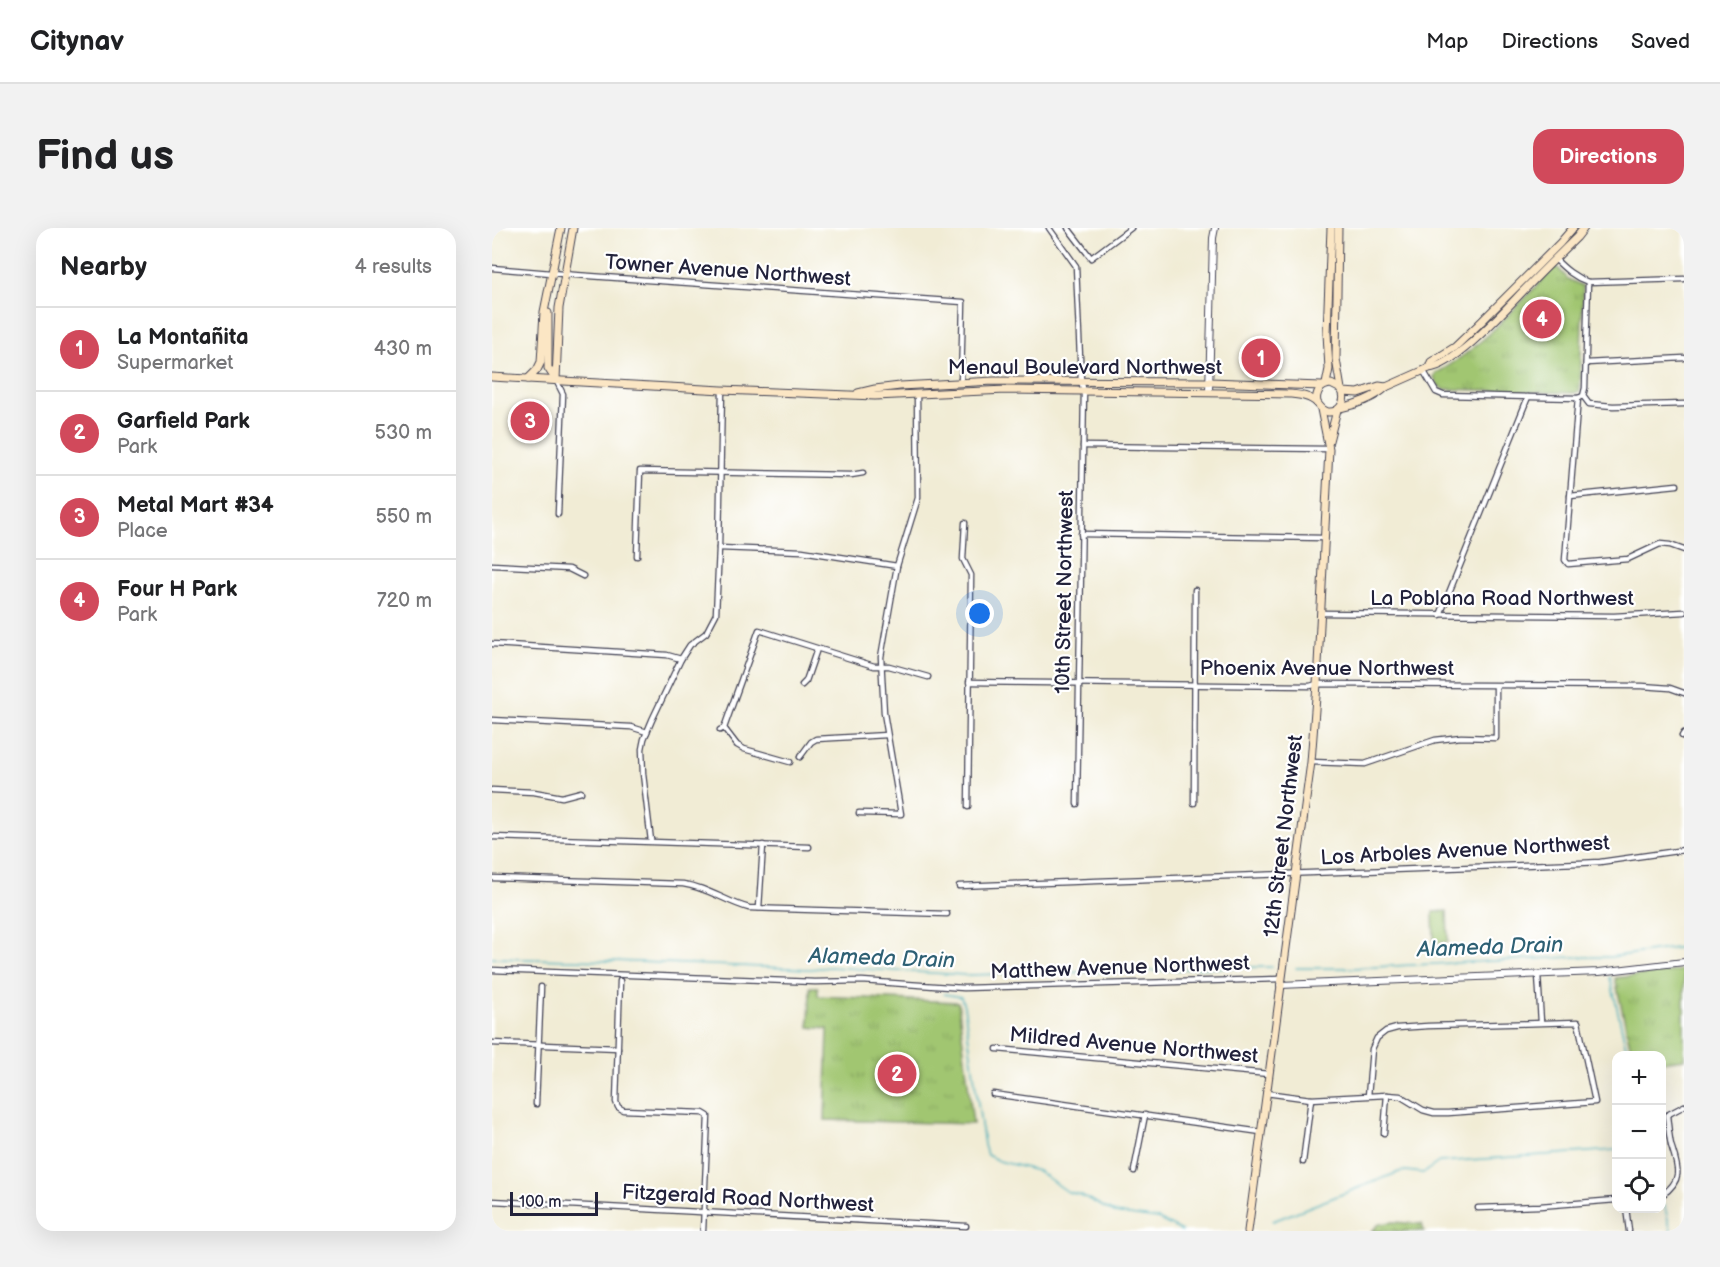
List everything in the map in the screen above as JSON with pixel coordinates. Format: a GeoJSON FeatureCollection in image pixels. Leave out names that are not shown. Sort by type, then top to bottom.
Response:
{"type":"FeatureCollection","features":[{"type":"Feature","properties":{"kind":"main road"},"geometry":{"type":"LineString","coordinates":[[528,379],[541,362],[544,312],[561,228]]}},
{"type":"Feature","properties":{"kind":"main road"},"geometry":{"type":"LineString","coordinates":[[556,380],[557,324],[573,228]]}},
{"type":"Feature","properties":{"kind":"main road"},"geometry":{"type":"LineString","coordinates":[[1331,228],[1329,369],[1324,385],[1317,394],[1319,406],[1327,412],[1356,404],[1381,392],[1386,387],[1426,369],[1436,368],[1457,354],[1485,331],[1584,228]]}},
{"type":"Feature","properties":{"kind":"main road"},"geometry":{"type":"LineString","coordinates":[[1338,228],[1336,359],[1344,399],[1338,409]]}},
{"type":"Feature","properties":{"kind":"main road"},"geometry":{"type":"LineString","coordinates":[[1426,369],[1431,362],[1455,347],[1478,325],[1573,228]]}},
{"type":"Feature","properties":{"kind":"main road"},"geometry":{"type":"LineString","coordinates":[[547,306],[548,368],[556,380]]}},
{"type":"Feature","properties":{"kind":"main road","name":"Menaul Boulevard Northwest"},"geometry":{"type":"LineString","coordinates":[[492,377],[875,396],[1006,390],[1298,394],[1319,406]]}},
{"type":"Feature","properties":{"kind":"main road","name":"Menaul Boulevard Northwest"},"geometry":{"type":"LineString","coordinates":[[849,394],[875,389],[961,382],[1210,382],[1324,385]]}},
{"type":"Feature","properties":{"kind":"main road"},"geometry":{"type":"LineString","coordinates":[[1324,385],[1335,385],[1342,390],[1358,393],[1379,386],[1386,387]]}},
{"type":"Feature","properties":{"kind":"main road","name":"12th Street Northwest"},"geometry":{"type":"LineString","coordinates":[[1319,406],[1328,446]]}},
{"type":"Feature","properties":{"kind":"main road","name":"12th Street Northwest"},"geometry":{"type":"LineString","coordinates":[[1248,1231],[1311,762],[1321,613],[1328,446],[1338,409]]}},
{"type":"Feature","properties":{"kind":"street","name":"10th Street Northwest"},"geometry":{"type":"LineString","coordinates":[[1049,228],[1076,266],[1081,381],[1084,391],[1077,804]]}},
{"type":"Feature","properties":{"kind":"street"},"geometry":{"type":"LineString","coordinates":[[1068,228],[1091,258],[1131,228]]}},
{"type":"Feature","properties":{"kind":"street"},"geometry":{"type":"LineString","coordinates":[[1211,228],[1213,238]]}},
{"type":"Feature","properties":{"kind":"street"},"geometry":{"type":"LineString","coordinates":[[1209,392],[1215,228]]}},
{"type":"Feature","properties":{"kind":"street"},"geometry":{"type":"LineString","coordinates":[[1555,260],[1568,272],[1588,282],[1684,279]]}},
{"type":"Feature","properties":{"kind":"street","name":"Towner Avenue Northwest"},"geometry":{"type":"LineString","coordinates":[[492,268],[963,302],[961,382]]}},
{"type":"Feature","properties":{"kind":"street"},"geometry":{"type":"LineString","coordinates":[[1588,282],[1585,388],[1581,397],[1565,560],[1568,564],[1628,559],[1660,544],[1684,550]]}},
{"type":"Feature","properties":{"kind":"street"},"geometry":{"type":"LineString","coordinates":[[1586,363],[1684,358]]}},
{"type":"Feature","properties":{"kind":"street"},"geometry":{"type":"LineString","coordinates":[[1426,369],[1436,392],[1443,395],[1581,397],[1589,404],[1613,406],[1684,404]]}},
{"type":"Feature","properties":{"kind":"street"},"geometry":{"type":"LineString","coordinates":[[556,380],[563,394],[558,514]]}},
{"type":"Feature","properties":{"kind":"street"},"geometry":{"type":"LineString","coordinates":[[961,382],[961,392]]}},
{"type":"Feature","properties":{"kind":"street"},"geometry":{"type":"LineString","coordinates":[[859,813],[901,814],[884,713],[881,666],[882,648],[897,566],[918,498],[917,385]]}},
{"type":"Feature","properties":{"kind":"street"},"geometry":{"type":"LineString","coordinates":[[651,841],[642,749],[647,732],[681,659],[690,645],[706,633],[716,614],[722,390]]}},
{"type":"Feature","properties":{"kind":"street"},"geometry":{"type":"LineString","coordinates":[[1440,615],[1528,397]]}},
{"type":"Feature","properties":{"kind":"street"},"geometry":{"type":"LineString","coordinates":[[1083,446],[1328,446]]}},
{"type":"Feature","properties":{"kind":"street"},"geometry":{"type":"LineString","coordinates":[[637,556],[640,471],[851,475],[862,473]]}},
{"type":"Feature","properties":{"kind":"street"},"geometry":{"type":"LineString","coordinates":[[1570,496],[1677,485]]}},
{"type":"Feature","properties":{"kind":"street"},"geometry":{"type":"LineString","coordinates":[[965,524],[963,559],[971,575],[968,807]]}},
{"type":"Feature","properties":{"kind":"street"},"geometry":{"type":"LineString","coordinates":[[1081,534],[1324,538]]}},
{"type":"Feature","properties":{"kind":"street"},"geometry":{"type":"LineString","coordinates":[[719,548],[802,551],[897,566]]}},
{"type":"Feature","properties":{"kind":"street"},"geometry":{"type":"LineString","coordinates":[[492,565],[569,569],[583,576]]}},
{"type":"Feature","properties":{"kind":"street"},"geometry":{"type":"LineString","coordinates":[[1194,803],[1195,590]]}},
{"type":"Feature","properties":{"kind":"street","name":"La Poblana Road Northwest"},"geometry":{"type":"LineString","coordinates":[[1321,613],[1614,616],[1684,612]]}},
{"type":"Feature","properties":{"kind":"street"},"geometry":{"type":"LineString","coordinates":[[790,762],[737,745],[722,729],[759,630],[874,666],[889,666],[928,677]]}},
{"type":"Feature","properties":{"kind":"street"},"geometry":{"type":"LineString","coordinates":[[492,644],[667,655],[681,659]]}},
{"type":"Feature","properties":{"kind":"street"},"geometry":{"type":"LineString","coordinates":[[802,685],[806,681],[817,649]]}},
{"type":"Feature","properties":{"kind":"street","name":"Phoenix Avenue Northwest"},"geometry":{"type":"LineString","coordinates":[[969,682],[1310,686],[1317,684],[1642,686],[1670,688],[1684,693]]}},
{"type":"Feature","properties":{"kind":"street"},"geometry":{"type":"LineString","coordinates":[[1311,762],[1365,764],[1435,740],[1461,737],[1496,738],[1496,686]]}},
{"type":"Feature","properties":{"kind":"street"},"geometry":{"type":"LineString","coordinates":[[492,720],[631,726],[647,732]]}},
{"type":"Feature","properties":{"kind":"street"},"geometry":{"type":"LineString","coordinates":[[800,757],[816,739],[887,735]]}},
{"type":"Feature","properties":{"kind":"street"},"geometry":{"type":"LineString","coordinates":[[492,790],[534,792],[562,797],[581,792]]}},
{"type":"Feature","properties":{"kind":"street"},"geometry":{"type":"LineString","coordinates":[[492,837],[810,847]]}},
{"type":"Feature","properties":{"kind":"street"},"geometry":{"type":"LineString","coordinates":[[759,908],[762,844]]}},
{"type":"Feature","properties":{"kind":"street","name":"Los Arboles Avenue Northwest"},"geometry":{"type":"LineString","coordinates":[[958,886],[1600,862],[1684,850]]}},
{"type":"Feature","properties":{"kind":"street"},"geometry":{"type":"LineString","coordinates":[[492,878],[683,884],[696,886],[737,905],[749,908],[947,914]]}},
{"type":"Feature","properties":{"kind":"street","name":"Matthew Avenue Northwest"},"geometry":{"type":"LineString","coordinates":[[492,970],[815,982],[862,981],[964,988],[1538,975],[1613,971],[1684,962]]}},
{"type":"Feature","properties":{"kind":"street"},"geometry":{"type":"LineString","coordinates":[[1538,975],[1541,1022]]}},
{"type":"Feature","properties":{"kind":"street"},"geometry":{"type":"LineString","coordinates":[[620,981],[616,1102],[623,1110],[703,1113],[708,1116],[703,1231]]}},
{"type":"Feature","properties":{"kind":"street"},"geometry":{"type":"LineString","coordinates":[[536,1104],[541,987]]}},
{"type":"Feature","properties":{"kind":"street"},"geometry":{"type":"LineString","coordinates":[[1266,1093],[1311,1099],[1400,1096],[1423,1110],[1434,1113],[1595,1102],[1578,1022],[1407,1027],[1386,1031],[1377,1038],[1372,1049],[1368,1096]]}},
{"type":"Feature","properties":{"kind":"street"},"geometry":{"type":"LineString","coordinates":[[492,1043],[618,1048]]}},
{"type":"Feature","properties":{"kind":"street","name":"Mildred Avenue Northwest"},"geometry":{"type":"LineString","coordinates":[[997,1049],[1269,1074]]}},
{"type":"Feature","properties":{"kind":"street"},"geometry":{"type":"LineString","coordinates":[[993,1094],[1261,1132]]}},
{"type":"Feature","properties":{"kind":"street"},"geometry":{"type":"LineString","coordinates":[[1384,1133],[1387,1095]]}},
{"type":"Feature","properties":{"kind":"street"},"geometry":{"type":"LineString","coordinates":[[1304,1162],[1311,1099]]}},
{"type":"Feature","properties":{"kind":"street"},"geometry":{"type":"LineString","coordinates":[[1666,1192],[1678,1180],[1678,1165],[1670,1142],[1667,1116],[1684,1106]]}},
{"type":"Feature","properties":{"kind":"street"},"geometry":{"type":"LineString","coordinates":[[1134,1171],[1145,1115]]}},
{"type":"Feature","properties":{"kind":"street"},"geometry":{"type":"LineString","coordinates":[[1478,1208],[1612,1200]]}},
{"type":"Feature","properties":{"kind":"street","name":"Fitzgerald Road Northwest"},"geometry":{"type":"LineString","coordinates":[[492,1201],[966,1226]]}},
{"type":"Feature","properties":{"kind":"street"},"geometry":{"type":"LineString","coordinates":[[1627,1213],[1629,1231]]}},
{"type":"Feature","properties":{"kind":"green space"},"geometry":{"type":"Polygon","coordinates":[[[1555,267],[1568,279],[1583,286],[1580,391],[1574,393],[1444,389],[1438,386],[1435,374],[1452,364],[1483,339],[1555,267]]]}},
{"type":"Feature","properties":{"kind":"green space"},"geometry":{"type":"Polygon","coordinates":[[[1447,911],[1448,942],[1434,943],[1433,912],[1447,911]]]}},
{"type":"Feature","properties":{"kind":"green space"},"geometry":{"type":"Polygon","coordinates":[[[1684,970],[1684,1059],[1666,1061],[1666,1051],[1631,1051],[1615,978],[1684,970]]]}},
{"type":"Feature","properties":{"kind":"green space"},"geometry":{"type":"Polygon","coordinates":[[[810,987],[818,987],[818,996],[958,1002],[973,1124],[825,1120],[828,1029],[809,1027],[810,987]]]}},
{"type":"Feature","properties":{"kind":"green space"},"geometry":{"type":"Polygon","coordinates":[[[1393,1222],[1422,1224],[1424,1231],[1372,1231],[1379,1224],[1393,1222]]]}},
{"type":"Feature","properties":{"kind":"waterway","name":"Alameda Drain"},"geometry":{"type":"LineString","coordinates":[[1296,968],[1352,968],[1610,957],[1684,947]]}},
{"type":"Feature","properties":{"kind":"waterway","name":"Alameda Drain"},"geometry":{"type":"LineString","coordinates":[[492,958],[810,969],[830,967],[966,975],[1271,967]]}},
{"type":"Feature","properties":{"kind":"waterway"},"geometry":{"type":"LineString","coordinates":[[1610,977],[1627,1051]]}},
{"type":"Feature","properties":{"kind":"waterway"},"geometry":{"type":"LineString","coordinates":[[944,994],[961,997],[964,1006],[987,1155],[999,1161],[1038,1171],[1068,1192],[1081,1195],[1115,1213],[1158,1219],[1182,1231]]}},
{"type":"Feature","properties":{"kind":"waterway"},"geometry":{"type":"LineString","coordinates":[[1273,1221],[1399,1172],[1423,1173],[1439,1162],[1612,1150]]}},
{"type":"Feature","properties":{"kind":"waterway"},"geometry":{"type":"LineString","coordinates":[[1666,1212],[1671,1231]]}},
{"type":"Feature","properties":{"kind":"place","name":"Four H Park"},"geometry":{"type":"Point","coordinates":[1542,319]}},
{"type":"Feature","properties":{"kind":"place","name":"La Montañita"},"geometry":{"type":"Point","coordinates":[1261,358]}},
{"type":"Feature","properties":{"kind":"place","name":"Metal Mart #34"},"geometry":{"type":"Point","coordinates":[530,421]}},
{"type":"Feature","properties":{"kind":"place","name":"Garfield Park"},"geometry":{"type":"Point","coordinates":[897,1074]}}]}
